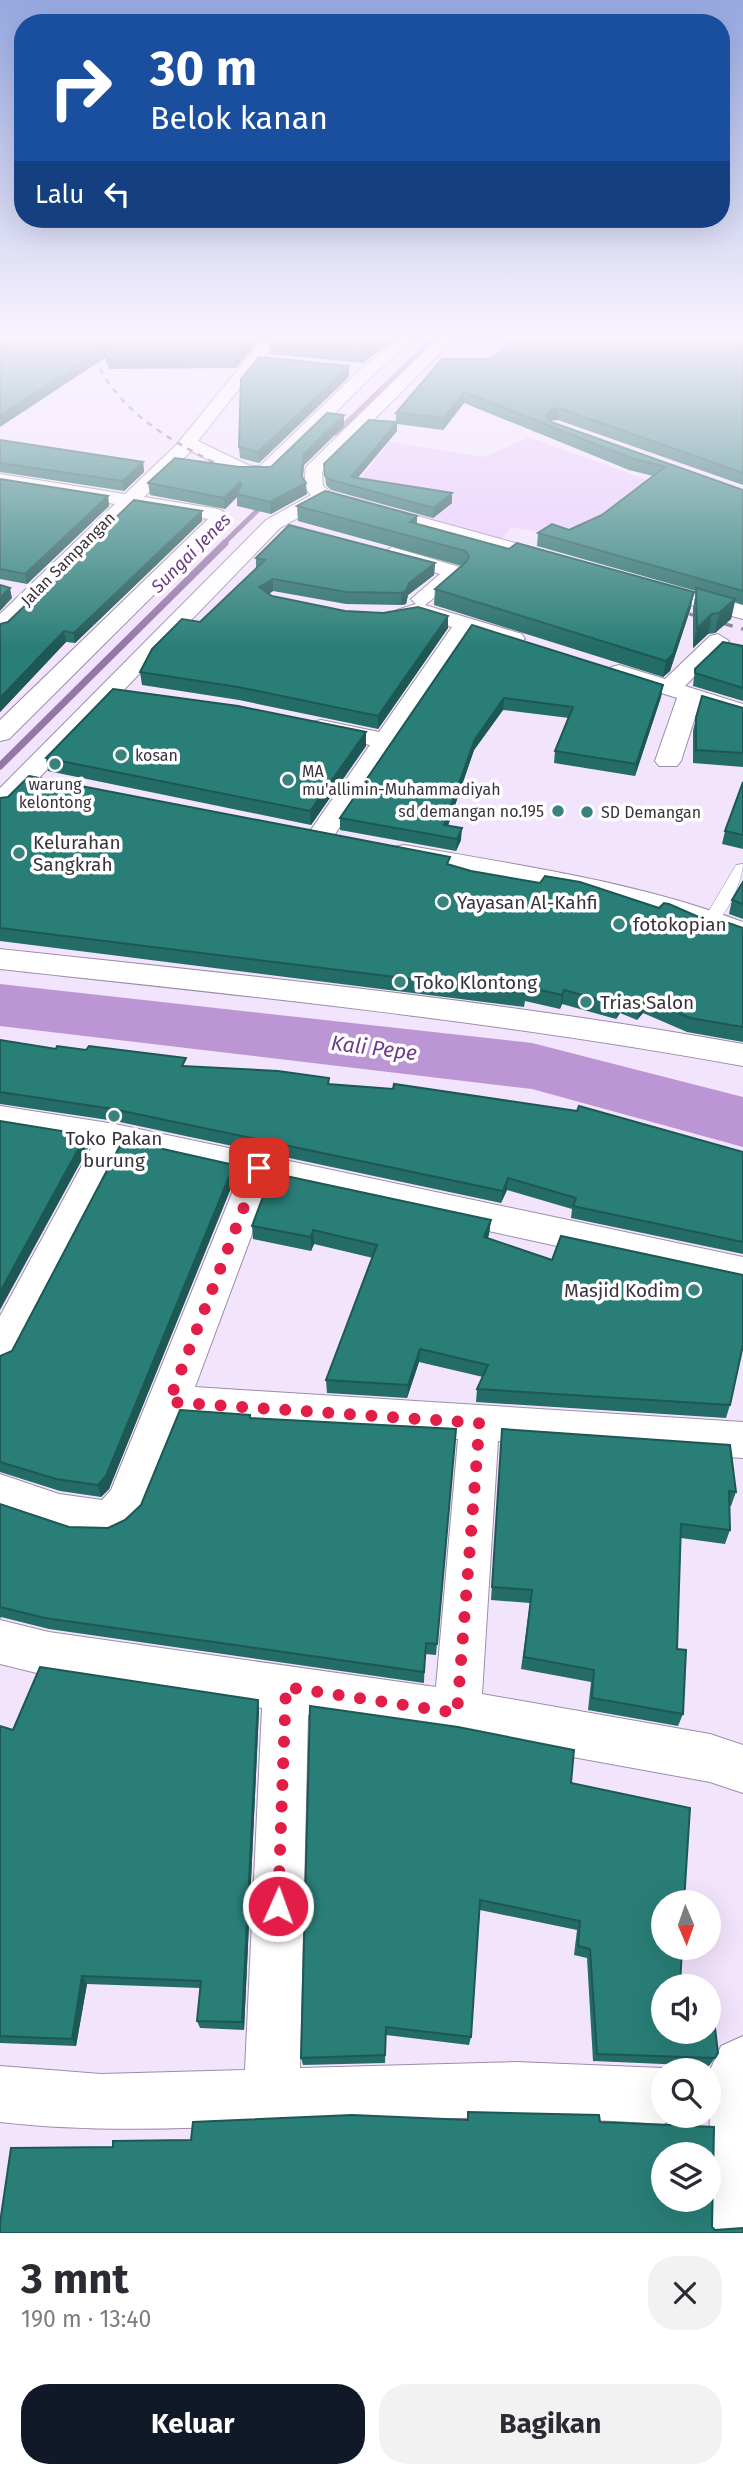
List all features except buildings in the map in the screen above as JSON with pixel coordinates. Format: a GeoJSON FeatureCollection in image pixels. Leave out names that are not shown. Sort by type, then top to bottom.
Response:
{"type":"FeatureCollection","features":[{"type":"Feature","properties":{"kind":"main road"},"geometry":{"type":"LineString","coordinates":[[734,2093],[741,2233]]}},
{"type":"Feature","properties":{"kind":"street","name":"Jalan Sampangan"},"geometry":{"type":"LineString","coordinates":[[0,626],[189,439]]}},
{"type":"Feature","properties":{"kind":"street"},"geometry":{"type":"LineString","coordinates":[[187,442],[246,471],[265,472],[301,439]]}},
{"type":"Feature","properties":{"kind":"street"},"geometry":{"type":"LineString","coordinates":[[345,439],[313,471],[314,487],[323,496],[568,564]]}},
{"type":"Feature","properties":{"kind":"street"},"geometry":{"type":"LineString","coordinates":[[135,461],[163,466]]}},
{"type":"Feature","properties":{"kind":"street"},"geometry":{"type":"LineString","coordinates":[[0,480],[211,513],[219,517],[219,520],[0,734]]}},
{"type":"Feature","properties":{"kind":"street"},"geometry":{"type":"LineString","coordinates":[[0,803],[15,775],[124,692],[273,524],[323,496]]}},
{"type":"Feature","properties":{"kind":"street"},"geometry":{"type":"LineString","coordinates":[[273,524],[298,530]]}},
{"type":"Feature","properties":{"kind":"street"},"geometry":{"type":"LineString","coordinates":[[371,547],[456,572],[418,602],[419,610]]}},
{"type":"Feature","properties":{"kind":"street"},"geometry":{"type":"LineString","coordinates":[[11,589],[33,594]]}},
{"type":"Feature","properties":{"kind":"street"},"geometry":{"type":"LineString","coordinates":[[667,592],[743,612]]}},
{"type":"Feature","properties":{"kind":"street"},"geometry":{"type":"LineString","coordinates":[[382,618],[419,610],[541,648]]}},
{"type":"Feature","properties":{"kind":"street"},"geometry":{"type":"LineString","coordinates":[[318,838],[465,624]]}},
{"type":"Feature","properties":{"kind":"street"},"geometry":{"type":"LineString","coordinates":[[668,761],[679,692],[718,641]]}},
{"type":"Feature","properties":{"kind":"street"},"geometry":{"type":"LineString","coordinates":[[592,664],[743,712]]}},
{"type":"Feature","properties":{"kind":"street"},"geometry":{"type":"LineString","coordinates":[[292,721],[384,740]]}},
{"type":"Feature","properties":{"kind":"street"},"geometry":{"type":"LineString","coordinates":[[15,775],[51,783]]}},
{"type":"Feature","properties":{"kind":"street"},"geometry":{"type":"LineString","coordinates":[[292,832],[345,842]]}},
{"type":"Feature","properties":{"kind":"street"},"geometry":{"type":"LineString","coordinates":[[372,848],[614,892],[712,919],[743,932]]}},
{"type":"Feature","properties":{"kind":"street"},"geometry":{"type":"LineString","coordinates":[[0,959],[329,993],[484,1013],[598,1028],[743,1055]]}},
{"type":"Feature","properties":{"kind":"street"},"geometry":{"type":"LineString","coordinates":[[0,1118],[115,1136],[610,1241],[743,1272]]}},
{"type":"Feature","properties":{"kind":"street"},"geometry":{"type":"LineString","coordinates":[[0,1352],[115,1136]]}},
{"type":"Feature","properties":{"kind":"street"},"geometry":{"type":"LineString","coordinates":[[0,1493],[80,1519],[96,1521],[116,1515],[125,1503],[169,1402],[259,1168]]}},
{"type":"Feature","properties":{"kind":"street"},"geometry":{"type":"LineString","coordinates":[[169,1402],[743,1440]]}},
{"type":"Feature","properties":{"kind":"street"},"geometry":{"type":"LineString","coordinates":[[457,1713],[479,1423]]}},
{"type":"Feature","properties":{"kind":"street"},"geometry":{"type":"LineString","coordinates":[[0,1642],[48,1654],[457,1713],[710,1758],[743,1769]]}},
{"type":"Feature","properties":{"kind":"street"},"geometry":{"type":"LineString","coordinates":[[272,2097],[286,1687]]}},
{"type":"Feature","properties":{"kind":"street"},"geometry":{"type":"LineString","coordinates":[[0,2094],[83,2101],[179,2103],[505,2089],[651,2095]]}},
{"type":"Feature","properties":{"kind":"lane"},"geometry":{"type":"LineString","coordinates":[[712,919],[741,868]]}},
{"type":"Feature","properties":{"kind":"shaded area"},"geometry":{"type":"Polygon","coordinates":[[[523,439],[534,439],[676,490],[567,536],[511,527],[501,540],[346,497],[389,442],[485,457],[523,439]]]}},
{"type":"Feature","properties":{"kind":"waterway","name":"Sungai Jenes"},"geometry":{"type":"LineString","coordinates":[[223,544],[267,501]]}},
{"type":"Feature","properties":{"kind":"waterway","name":"Sungai Jenes"},"geometry":{"type":"LineString","coordinates":[[0,766],[225,543]]}},
{"type":"Feature","properties":{"kind":"waterway","name":"Kali Pepe"},"geometry":{"type":"LineString","coordinates":[[0,1005],[532,1066],[743,1122]]}},
{"type":"Feature","properties":{"kind":"railway"},"geometry":{"type":"LineString","coordinates":[[172,439],[232,471]]}},
{"type":"Feature","properties":{"kind":"railway"},"geometry":{"type":"LineString","coordinates":[[672,609],[743,629]]}},
{"type":"Feature","properties":{"kind":"place","name":"kosan"},"geometry":{"type":"Point","coordinates":[121,755]}},
{"type":"Feature","properties":{"kind":"place","name":"warung kelontong"},"geometry":{"type":"Point","coordinates":[55,764]}},
{"type":"Feature","properties":{"kind":"place","name":"MA mu'allimin-Muhammadiyah"},"geometry":{"type":"Point","coordinates":[288,780]}},
{"type":"Feature","properties":{"kind":"place","name":"sd demangan no.195"},"geometry":{"type":"Point","coordinates":[558,811]}},
{"type":"Feature","properties":{"kind":"place","name":"SD Demangan"},"geometry":{"type":"Point","coordinates":[587,812]}},
{"type":"Feature","properties":{"kind":"place","name":"Kelurahan Sangkrah"},"geometry":{"type":"Point","coordinates":[19,853]}},
{"type":"Feature","properties":{"kind":"place","name":"Yayasan Al-Kahfi"},"geometry":{"type":"Point","coordinates":[443,902]}},
{"type":"Feature","properties":{"kind":"place","name":"fotokopian"},"geometry":{"type":"Point","coordinates":[619,924]}},
{"type":"Feature","properties":{"kind":"place","name":"Toko Klontong"},"geometry":{"type":"Point","coordinates":[400,982]}},
{"type":"Feature","properties":{"kind":"place","name":"Trias Salon"},"geometry":{"type":"Point","coordinates":[586,1002]}},
{"type":"Feature","properties":{"kind":"place","name":"Toko Pakan burung"},"geometry":{"type":"Point","coordinates":[114,1116]}},
{"type":"Feature","properties":{"kind":"place","name":"Masjid Kodim"},"geometry":{"type":"Point","coordinates":[694,1290]}},
{"type":"Feature","properties":{"kind":"route"},"geometry":{"type":"LineString","coordinates":[[259,1168],[169,1402],[479,1423],[457,1713],[286,1687],[278,1906]]}}]}
